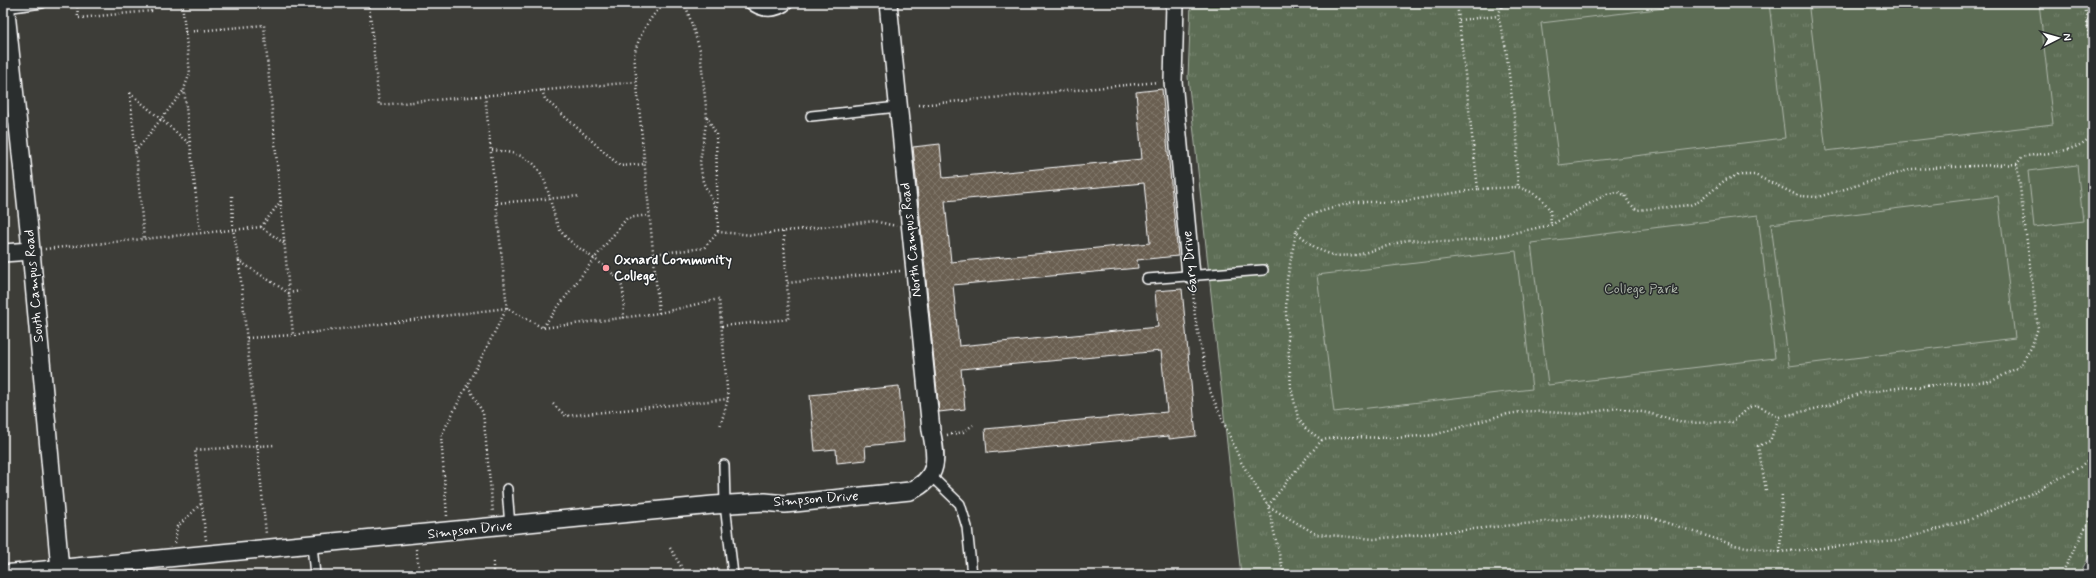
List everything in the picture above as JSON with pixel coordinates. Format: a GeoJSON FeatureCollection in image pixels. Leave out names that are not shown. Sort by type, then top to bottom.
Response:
{"type":"FeatureCollection","features":[{"type":"Feature","properties":{"kind":"street","name":"North Campus Road"},"geometry":{"type":"LineString","coordinates":[[888,3],[932,430],[936,453],[931,476]]}},
{"type":"Feature","properties":{"kind":"street","name":"Gary Drive"},"geometry":{"type":"LineString","coordinates":[[1174,3],[1173,80],[1191,275]]}},
{"type":"Feature","properties":{"kind":"street","name":"South Campus Road"},"geometry":{"type":"LineString","coordinates":[[5,5],[31,250],[60,569]]}},
{"type":"Feature","properties":{"kind":"street"},"geometry":{"type":"LineString","coordinates":[[3,253],[31,250]]}},
{"type":"Feature","properties":{"kind":"street","name":"Simpson Drive"},"geometry":{"type":"LineString","coordinates":[[3,574],[725,504],[765,502],[785,504],[910,491],[922,486],[931,476]]}},
{"type":"Feature","properties":{"kind":"lane"},"geometry":{"type":"LineString","coordinates":[[5,5],[42,3]]}},
{"type":"Feature","properties":{"kind":"lane"},"geometry":{"type":"LineString","coordinates":[[749,3],[763,11],[772,12],[781,9],[789,3]]}},
{"type":"Feature","properties":{"kind":"lane"},"geometry":{"type":"LineString","coordinates":[[811,116],[898,107]]}},
{"type":"Feature","properties":{"kind":"lane"},"geometry":{"type":"LineString","coordinates":[[1147,279],[1263,270]]}},
{"type":"Feature","properties":{"kind":"lane"},"geometry":{"type":"LineString","coordinates":[[724,465],[725,504],[732,571]]}},
{"type":"Feature","properties":{"kind":"lane"},"geometry":{"type":"LineString","coordinates":[[931,476],[960,504],[968,527],[972,575]]}},
{"type":"Feature","properties":{"kind":"lane"},"geometry":{"type":"LineString","coordinates":[[507,489],[510,526]]}},
{"type":"Feature","properties":{"kind":"lane"},"geometry":{"type":"LineString","coordinates":[[312,545],[315,575]]}},
{"type":"Feature","properties":{"kind":"path"},"geometry":{"type":"LineString","coordinates":[[76,3],[78,18],[151,11],[150,3]]}},
{"type":"Feature","properties":{"kind":"path"},"geometry":{"type":"LineString","coordinates":[[135,152],[184,89],[190,73],[182,3]]}},
{"type":"Feature","properties":{"kind":"path"},"geometry":{"type":"LineString","coordinates":[[369,3],[379,105],[636,82]]}},
{"type":"Feature","properties":{"kind":"path"},"geometry":{"type":"LineString","coordinates":[[649,3],[659,8]]}},
{"type":"Feature","properties":{"kind":"path"},"geometry":{"type":"LineString","coordinates":[[659,314],[634,56],[637,44],[659,8],[667,3]]}},
{"type":"Feature","properties":{"kind":"path"},"geometry":{"type":"LineString","coordinates":[[685,3],[700,50],[707,116],[700,162],[703,182],[718,212]]}},
{"type":"Feature","properties":{"kind":"path"},"geometry":{"type":"LineString","coordinates":[[1457,3],[1478,189]]}},
{"type":"Feature","properties":{"kind":"path"},"geometry":{"type":"LineString","coordinates":[[1502,3],[1498,16],[1510,69],[1518,149],[1516,158],[1518,187]]}},
{"type":"Feature","properties":{"kind":"path"},"geometry":{"type":"LineString","coordinates":[[2086,3],[2093,74]]}},
{"type":"Feature","properties":{"kind":"path"},"geometry":{"type":"LineString","coordinates":[[1459,20],[1498,16]]}},
{"type":"Feature","properties":{"kind":"path"},"geometry":{"type":"LineString","coordinates":[[185,32],[264,25],[294,335]]}},
{"type":"Feature","properties":{"kind":"path"},"geometry":{"type":"LineString","coordinates":[[919,105],[1173,80]]}},
{"type":"Feature","properties":{"kind":"path"},"geometry":{"type":"LineString","coordinates":[[184,89],[200,232]]}},
{"type":"Feature","properties":{"kind":"path"},"geometry":{"type":"LineString","coordinates":[[542,90],[545,99],[620,166],[644,164]]}},
{"type":"Feature","properties":{"kind":"path"},"geometry":{"type":"LineString","coordinates":[[144,239],[130,93],[190,144]]}},
{"type":"Feature","properties":{"kind":"path"},"geometry":{"type":"LineString","coordinates":[[448,532],[442,436],[507,308],[485,95]]}},
{"type":"Feature","properties":{"kind":"path"},"geometry":{"type":"LineString","coordinates":[[653,254],[704,248],[718,232],[716,134],[707,116]]}},
{"type":"Feature","properties":{"kind":"path"},"geometry":{"type":"LineString","coordinates":[[1268,506],[1322,440],[1343,437],[1395,438],[1434,435],[1502,415],[1527,411],[1581,414],[1618,408],[1648,413],[1686,423],[1732,422],[1750,407],[1760,406],[1779,417],[1827,406],[1861,394],[1906,387],[1992,381],[2019,367],[2030,348],[2038,328],[2017,164],[2022,157],[2078,147],[2089,140],[2093,133]]}},
{"type":"Feature","properties":{"kind":"path"},"geometry":{"type":"LineString","coordinates":[[491,150],[521,155],[534,163],[545,178],[554,217],[563,234],[616,277],[622,286],[624,318]]}},
{"type":"Feature","properties":{"kind":"path"},"geometry":{"type":"LineString","coordinates":[[1296,232],[1317,249],[1335,256],[1357,255],[1408,240],[1452,242],[1489,238],[1551,225],[1607,194],[1618,192],[1625,195],[1628,203],[1637,210],[1690,205],[1700,201],[1725,180],[1739,175],[1755,176],[1800,196],[1818,197],[1912,169],[2017,164]]}},
{"type":"Feature","properties":{"kind":"path"},"geometry":{"type":"LineString","coordinates":[[1322,440],[1306,429],[1298,418],[1291,387],[1286,312],[1287,280],[1296,232],[1306,216],[1353,202],[1399,202],[1478,189],[1518,187],[1542,199],[1550,210],[1551,225]]}},
{"type":"Feature","properties":{"kind":"path"},"geometry":{"type":"LineString","coordinates":[[232,196],[233,230],[239,261],[266,534]]}},
{"type":"Feature","properties":{"kind":"path"},"geometry":{"type":"LineString","coordinates":[[497,203],[580,196]]}},
{"type":"Feature","properties":{"kind":"path"},"geometry":{"type":"LineString","coordinates":[[261,227],[281,201]]}},
{"type":"Feature","properties":{"kind":"path"},"geometry":{"type":"LineString","coordinates":[[543,328],[594,259],[627,218],[649,215]]}},
{"type":"Feature","properties":{"kind":"path"},"geometry":{"type":"LineString","coordinates":[[718,232],[753,235],[874,221],[898,226]]}},
{"type":"Feature","properties":{"kind":"path"},"geometry":{"type":"LineString","coordinates":[[31,250],[261,227],[285,244]]}},
{"type":"Feature","properties":{"kind":"path"},"geometry":{"type":"LineString","coordinates":[[722,326],[789,319],[783,232]]}},
{"type":"Feature","properties":{"kind":"path"},"geometry":{"type":"LineString","coordinates":[[239,261],[289,292],[300,291]]}},
{"type":"Feature","properties":{"kind":"path"},"geometry":{"type":"LineString","coordinates":[[787,283],[902,270]]}},
{"type":"Feature","properties":{"kind":"path","name":"Gary Drive"},"geometry":{"type":"LineString","coordinates":[[1191,275],[1195,317],[1210,391],[1241,462],[1268,506]]}},
{"type":"Feature","properties":{"kind":"path"},"geometry":{"type":"LineString","coordinates":[[246,338],[294,335],[507,308],[543,328],[659,314],[719,299],[728,399],[720,426]]}},
{"type":"Feature","properties":{"kind":"path"},"geometry":{"type":"LineString","coordinates":[[468,385],[483,413],[493,515]]}},
{"type":"Feature","properties":{"kind":"path"},"geometry":{"type":"LineString","coordinates":[[553,404],[566,416],[728,399]]}},
{"type":"Feature","properties":{"kind":"path"},"geometry":{"type":"LineString","coordinates":[[1766,490],[1758,446],[1770,441],[1779,417]]}},
{"type":"Feature","properties":{"kind":"path"},"geometry":{"type":"LineString","coordinates":[[947,435],[963,432],[973,425]]}},
{"type":"Feature","properties":{"kind":"path"},"geometry":{"type":"LineString","coordinates":[[206,540],[195,450],[275,445]]}},
{"type":"Feature","properties":{"kind":"path"},"geometry":{"type":"LineString","coordinates":[[1268,506],[1316,534],[1374,539],[1613,515],[1652,518],[1734,545],[1780,552],[1896,541],[1969,520],[2030,494],[2082,466],[2093,457]]}},
{"type":"Feature","properties":{"kind":"path"},"geometry":{"type":"LineString","coordinates":[[1780,552],[1782,492]]}},
{"type":"Feature","properties":{"kind":"path"},"geometry":{"type":"LineString","coordinates":[[175,543],[177,527],[201,504]]}},
{"type":"Feature","properties":{"kind":"path"},"geometry":{"type":"LineString","coordinates":[[1268,506],[1284,575]]}},
{"type":"Feature","properties":{"kind":"path"},"geometry":{"type":"LineString","coordinates":[[2061,575],[2093,512]]}},
{"type":"Feature","properties":{"kind":"path"},"geometry":{"type":"LineString","coordinates":[[416,546],[419,567],[418,575]]}},
{"type":"Feature","properties":{"kind":"path"},"geometry":{"type":"LineString","coordinates":[[670,548],[685,573]]}},
{"type":"Feature","properties":{"kind":"path"},"geometry":{"type":"LineString","coordinates":[[493,562],[493,575]]}},
{"type":"Feature","properties":{"kind":"path"},"geometry":{"type":"LineString","coordinates":[[678,575],[685,573],[732,571]]}},
{"type":"Feature","properties":{"kind":"shaded area","name":"Oxnard Community College"},"geometry":{"type":"Polygon","coordinates":[[[3,3],[1191,3],[1188,77],[1241,575],[3,575],[3,3]]]}},
{"type":"Feature","properties":{"kind":"green space","name":"College Park"},"geometry":{"type":"Polygon","coordinates":[[[1191,3],[2093,3],[2093,549],[2079,575],[1241,575],[1188,77],[1191,3]]]}},
{"type":"Feature","properties":{"kind":"green space"},"geometry":{"type":"Polygon","coordinates":[[[1707,3],[1769,3],[1785,138],[1559,165],[1541,23],[1707,3]]]}},
{"type":"Feature","properties":{"kind":"green space"},"geometry":{"type":"Polygon","coordinates":[[[1859,3],[2039,3],[2053,124],[1826,151],[1809,9],[1859,3]]]}},
{"type":"Feature","properties":{"kind":"green space"},"geometry":{"type":"Polygon","coordinates":[[[2077,165],[2083,221],[2034,227],[2028,171],[2077,165]]]}},
{"type":"Feature","properties":{"kind":"green space"},"geometry":{"type":"Polygon","coordinates":[[[1998,196],[2015,338],[1789,366],[1771,224],[1998,196]]]}},
{"type":"Feature","properties":{"kind":"green space"},"geometry":{"type":"Polygon","coordinates":[[[1758,215],[1775,358],[1548,385],[1531,243],[1758,215]]]}},
{"type":"Feature","properties":{"kind":"green space"},"geometry":{"type":"Polygon","coordinates":[[[1516,251],[1532,389],[1334,412],[1317,275],[1516,251]]]}},
{"type":"Feature","properties":{"kind":"building"},"geometry":{"type":"Polygon","coordinates":[[[1162,89],[1178,256],[1137,260],[1138,268],[953,285],[959,346],[1158,327],[1155,291],[1182,289],[1196,436],[1169,439],[1169,436],[987,453],[985,429],[1167,412],[1161,351],[961,369],[965,409],[939,412],[913,147],[940,144],[943,178],[1142,159],[1136,92],[1162,89]],[[1144,183],[945,201],[951,262],[1150,243],[1144,183]]]}},
{"type":"Feature","properties":{"kind":"building"},"geometry":{"type":"Polygon","coordinates":[[[899,386],[904,442],[865,446],[866,460],[837,463],[836,449],[815,451],[810,395],[899,386]]]}},
{"type":"Feature","properties":{"kind":"place","name":"Oxnard Community College"},"geometry":{"type":"Point","coordinates":[606,268]}}]}
